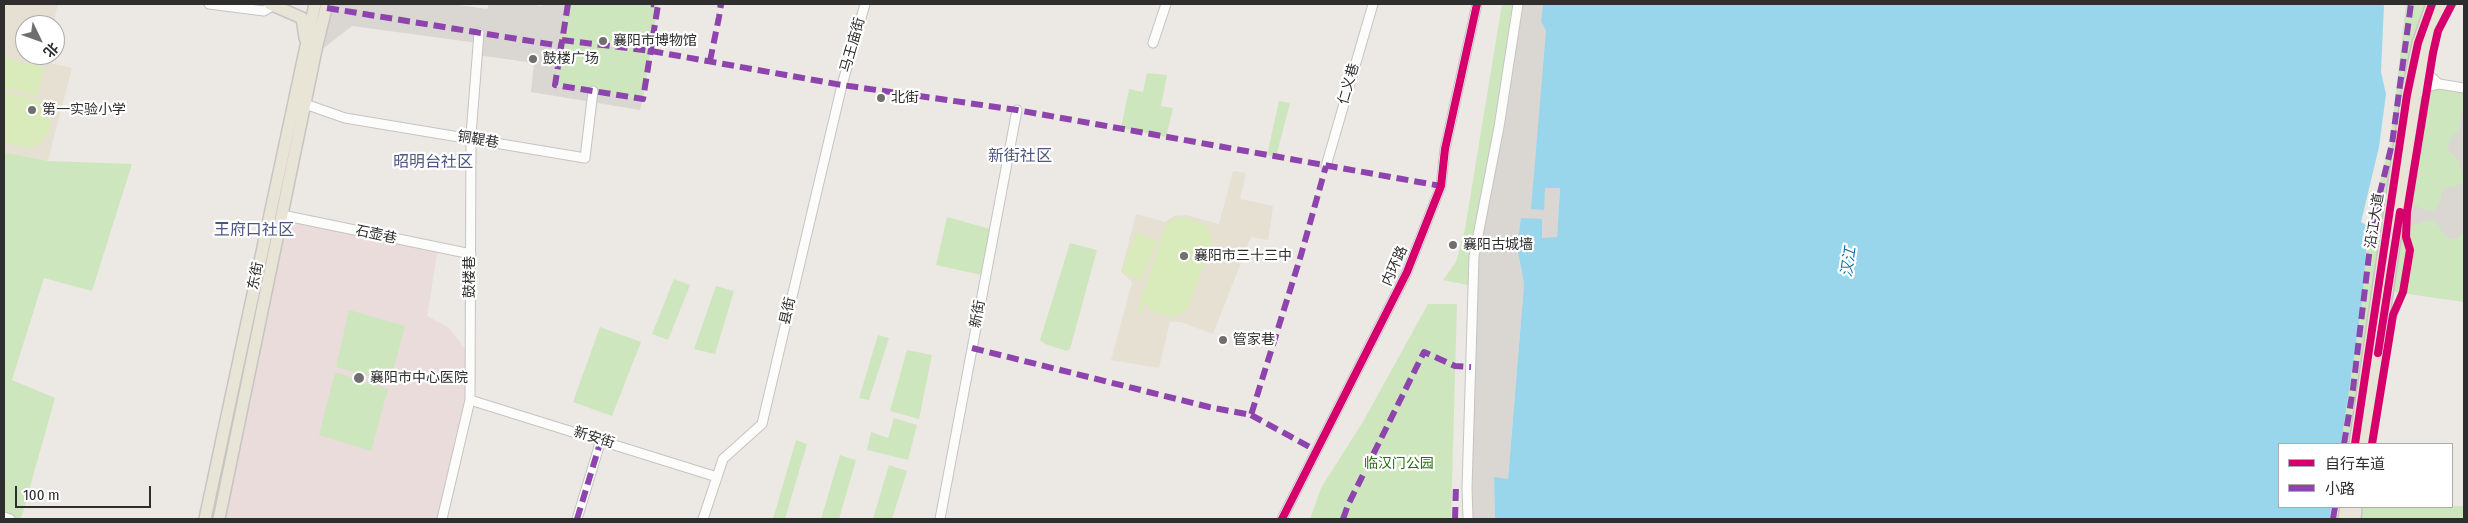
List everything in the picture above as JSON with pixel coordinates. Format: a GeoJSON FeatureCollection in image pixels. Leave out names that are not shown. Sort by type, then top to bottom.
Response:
{"type":"FeatureCollection","features":[{"type":"Feature","properties":{"kind":"main road"},"geometry":{"type":"LineString","coordinates":[[273,4],[320,8]]}},
{"type":"Feature","properties":{"kind":"main road"},"geometry":{"type":"LineString","coordinates":[[273,4],[302,18],[305,44]]}},
{"type":"Feature","properties":{"kind":"main road","name":"沿江大道"},"geometry":{"type":"LineString","coordinates":[[2355,443],[2407,95],[2418,43],[2432,4]]}},
{"type":"Feature","properties":{"kind":"main road","name":"沿江大道"},"geometry":{"type":"LineString","coordinates":[[2365,443],[2416,94],[2424,58],[2439,11],[2444,4]]}},
{"type":"Feature","properties":{"kind":"main road","name":"东街"},"geometry":{"type":"LineString","coordinates":[[205,519],[305,44],[320,8]]}},
{"type":"Feature","properties":{"kind":"main road","name":"东街"},"geometry":{"type":"LineString","coordinates":[[219,519],[305,104],[320,8]]}},
{"type":"Feature","properties":{"kind":"street"},"geometry":{"type":"LineString","coordinates":[[209,4],[264,11],[273,4]]}},
{"type":"Feature","properties":{"kind":"street","name":"马王庙街"},"geometry":{"type":"LineString","coordinates":[[842,86],[865,4]]}},
{"type":"Feature","properties":{"kind":"street"},"geometry":{"type":"LineString","coordinates":[[1153,43],[1166,4]]}},
{"type":"Feature","properties":{"kind":"street","name":"仁义巷"},"geometry":{"type":"LineString","coordinates":[[1326,166],[1373,4]]}},
{"type":"Feature","properties":{"kind":"street","name":"内环路"},"geometry":{"type":"LineString","coordinates":[[1282,519],[1407,272],[1441,186],[1445,149],[1477,4]]}},
{"type":"Feature","properties":{"kind":"street"},"geometry":{"type":"LineString","coordinates":[[1468,519],[1467,488],[1474,256],[1499,127],[1518,4]]}},
{"type":"Feature","properties":{"kind":"street","name":"鼓楼巷"},"geometry":{"type":"LineString","coordinates":[[442,519],[470,400],[471,139],[479,32]]}},
{"type":"Feature","properties":{"kind":"street"},"geometry":{"type":"LineString","coordinates":[[2424,58],[2429,75],[2440,84]]}},
{"type":"Feature","properties":{"kind":"street"},"geometry":{"type":"LineString","coordinates":[[2416,94],[2427,87],[2440,84],[2464,88]]}},
{"type":"Feature","properties":{"kind":"street","name":"县街"},"geometry":{"type":"LineString","coordinates":[[703,519],[723,458],[762,424],[842,86]]}},
{"type":"Feature","properties":{"kind":"street","name":"铜鞮巷"},"geometry":{"type":"LineString","coordinates":[[305,104],[345,118],[585,158],[593,91]]}},
{"type":"Feature","properties":{"kind":"street","name":"新街"},"geometry":{"type":"LineString","coordinates":[[940,519],[1017,110]]}},
{"type":"Feature","properties":{"kind":"street","name":"石壶巷"},"geometry":{"type":"LineString","coordinates":[[282,215],[470,254]]}},
{"type":"Feature","properties":{"kind":"street","name":"新安街"},"geometry":{"type":"LineString","coordinates":[[470,400],[717,476]]}},
{"type":"Feature","properties":{"kind":"street"},"geometry":{"type":"LineString","coordinates":[[577,519],[601,440]]}},
{"type":"Feature","properties":{"kind":"street"},"geometry":{"type":"LineString","coordinates":[[4,517],[10,519]]}},
{"type":"Feature","properties":{"kind":"shaded area","name":"第一实验小学"},"geometry":{"type":"Polygon","coordinates":[[[4,4],[58,4],[55,15],[15,15],[15,65],[59,65],[72,68],[48,161],[4,152],[4,4]]]}},
{"type":"Feature","properties":{"kind":"shaded area","name":"鼓楼广场"},"geometry":{"type":"Polygon","coordinates":[[[327,4],[451,4],[487,9],[489,4],[529,4],[542,6],[543,4],[568,4],[555,85],[643,99],[640,110],[531,92],[534,63],[477,55],[478,43],[352,26],[316,54],[322,24],[331,23],[323,22],[327,4]]]}},
{"type":"Feature","properties":{"kind":"shaded area"},"geometry":{"type":"Polygon","coordinates":[[[1519,4],[1543,4],[1541,21],[1546,31],[1545,188],[1560,188],[1557,238],[1542,238],[1517,247],[1524,284],[1508,479],[1494,478],[1495,519],[1468,519],[1474,256],[1519,4]]]}},
{"type":"Feature","properties":{"kind":"shaded area"},"geometry":{"type":"Polygon","coordinates":[[[2464,96],[2464,160],[2462,164],[2464,167],[2464,180],[2458,159],[2449,152],[2448,147],[2453,135],[2458,133],[2464,96]]]}},
{"type":"Feature","properties":{"kind":"shaded area","name":"襄阳市三十三中"},"geometry":{"type":"Polygon","coordinates":[[[1233,171],[1246,173],[1240,199],[1273,206],[1268,240],[1251,237],[1213,334],[1181,322],[1170,322],[1159,368],[1111,360],[1132,282],[1121,272],[1136,214],[1165,222],[1174,216],[1187,215],[1219,224],[1233,171]]]}},
{"type":"Feature","properties":{"kind":"shaded area"},"geometry":{"type":"Polygon","coordinates":[[[2464,180],[2464,232],[2456,239],[2451,239],[2444,235],[2436,221],[2430,220],[2397,230],[2402,199],[2434,212],[2440,202],[2443,189],[2459,185],[2464,180]]]}},
{"type":"Feature","properties":{"kind":"shaded area","name":"襄阳市中心医院"},"geometry":{"type":"Polygon","coordinates":[[[282,215],[438,248],[427,316],[448,327],[470,355],[470,400],[442,519],[219,519],[282,215]]]}},
{"type":"Feature","properties":{"kind":"green space"},"geometry":{"type":"Polygon","coordinates":[[[568,4],[658,5],[643,99],[555,85],[568,4]]]}},
{"type":"Feature","properties":{"kind":"green space"},"geometry":{"type":"Polygon","coordinates":[[[1502,4],[1528,4],[1468,285],[1443,280],[1456,262],[1465,229],[1502,4]]]}},
{"type":"Feature","properties":{"kind":"green space"},"geometry":{"type":"Polygon","coordinates":[[[2406,4],[2432,4],[2355,443],[2341,443],[2362,303],[2368,226],[2390,143],[2406,4]]]}},
{"type":"Feature","properties":{"kind":"green space"},"geometry":{"type":"Polygon","coordinates":[[[4,58],[15,60],[15,65],[44,67],[38,96],[4,88],[4,58]]]}},
{"type":"Feature","properties":{"kind":"green space"},"geometry":{"type":"Polygon","coordinates":[[[1147,73],[1167,75],[1161,106],[1173,108],[1166,137],[1121,128],[1129,89],[1143,92],[1147,73]]]}},
{"type":"Feature","properties":{"kind":"green space"},"geometry":{"type":"Polygon","coordinates":[[[2427,87],[2464,88],[2464,302],[2387,291],[2416,94],[2427,87]]]}},
{"type":"Feature","properties":{"kind":"green space"},"geometry":{"type":"Polygon","coordinates":[[[4,92],[60,105],[58,112],[47,110],[51,125],[48,133],[38,145],[31,148],[4,143],[4,92]]]}},
{"type":"Feature","properties":{"kind":"green space"},"geometry":{"type":"Polygon","coordinates":[[[1279,101],[1290,103],[1276,157],[1267,155],[1279,101]]]}},
{"type":"Feature","properties":{"kind":"green space"},"geometry":{"type":"Polygon","coordinates":[[[4,152],[48,161],[132,164],[92,291],[44,278],[12,380],[55,398],[21,519],[4,517],[4,152]]]}},
{"type":"Feature","properties":{"kind":"green space"},"geometry":{"type":"Polygon","coordinates":[[[947,217],[994,230],[986,276],[936,265],[947,217]]]}},
{"type":"Feature","properties":{"kind":"green space"},"geometry":{"type":"Polygon","coordinates":[[[1176,218],[1187,218],[1206,225],[1212,238],[1191,301],[1185,311],[1174,317],[1152,312],[1145,303],[1141,314],[1137,312],[1164,230],[1168,222],[1176,218]]]}},
{"type":"Feature","properties":{"kind":"green space"},"geometry":{"type":"Polygon","coordinates":[[[1136,233],[1158,241],[1141,280],[1121,272],[1136,233]]]}},
{"type":"Feature","properties":{"kind":"green space"},"geometry":{"type":"Polygon","coordinates":[[[1070,243],[1097,250],[1070,349],[1067,351],[1045,344],[1040,340],[1070,243]]]}},
{"type":"Feature","properties":{"kind":"green space"},"geometry":{"type":"Polygon","coordinates":[[[674,279],[690,285],[668,340],[652,334],[674,279]]]}},
{"type":"Feature","properties":{"kind":"green space"},"geometry":{"type":"Polygon","coordinates":[[[716,286],[734,291],[715,354],[694,349],[716,286]]]}},
{"type":"Feature","properties":{"kind":"green space","name":"临汉门公园"},"geometry":{"type":"Polygon","coordinates":[[[1428,304],[1457,304],[1451,519],[1310,519],[1321,488],[1364,420],[1428,304]]]}},
{"type":"Feature","properties":{"kind":"green space"},"geometry":{"type":"Polygon","coordinates":[[[349,310],[405,326],[390,382],[336,367],[349,310]]]}},
{"type":"Feature","properties":{"kind":"green space"},"geometry":{"type":"Polygon","coordinates":[[[600,327],[641,342],[612,416],[573,402],[600,327]]]}},
{"type":"Feature","properties":{"kind":"green space"},"geometry":{"type":"Polygon","coordinates":[[[878,335],[889,338],[869,400],[859,398],[878,335]]]}},
{"type":"Feature","properties":{"kind":"green space"},"geometry":{"type":"Polygon","coordinates":[[[907,350],[932,355],[919,419],[890,411],[907,350]]]}},
{"type":"Feature","properties":{"kind":"green space"},"geometry":{"type":"Polygon","coordinates":[[[335,372],[388,389],[371,451],[319,435],[335,372]]]}},
{"type":"Feature","properties":{"kind":"green space"},"geometry":{"type":"Polygon","coordinates":[[[894,418],[917,425],[908,460],[867,450],[871,432],[888,438],[894,418]]]}},
{"type":"Feature","properties":{"kind":"green space"},"geometry":{"type":"Polygon","coordinates":[[[796,440],[807,444],[785,519],[773,519],[796,440]]]}},
{"type":"Feature","properties":{"kind":"green space"},"geometry":{"type":"Polygon","coordinates":[[[840,455],[856,460],[839,519],[821,519],[840,455]]]}},
{"type":"Feature","properties":{"kind":"green space"},"geometry":{"type":"Polygon","coordinates":[[[889,465],[907,471],[892,519],[873,519],[889,465]]]}},
{"type":"Feature","properties":{"kind":"green space"},"geometry":{"type":"Polygon","coordinates":[[[2453,506],[2464,506],[2464,519],[2357,519],[2359,508],[2453,508],[2453,506]]]}},
{"type":"Feature","properties":{"kind":"water","name":"汉江"},"geometry":{"type":"Polygon","coordinates":[[[1543,4],[2384,4],[2381,72],[2386,94],[2379,147],[2361,222],[2368,226],[2362,303],[2341,443],[2278,443],[2278,508],[2331,508],[2330,519],[1495,519],[1494,477],[1508,479],[1524,284],[1517,247],[1521,218],[1542,219],[1542,238],[1557,237],[1560,188],[1545,188],[1544,210],[1531,209],[1546,31],[1541,21],[1543,4]]]}},
{"type":"Feature","properties":{"kind":"marked path"},"geometry":{"type":"LineString","coordinates":[[568,4],[555,85],[643,99],[658,5],[651,4]]}},
{"type":"Feature","properties":{"kind":"marked path"},"geometry":{"type":"LineString","coordinates":[[710,61],[721,5],[718,4]]}},
{"type":"Feature","properties":{"kind":"marked path"},"geometry":{"type":"LineString","coordinates":[[2344,443],[2353,389],[2369,255],[2377,205],[2392,144],[2411,4]]}},
{"type":"Feature","properties":{"kind":"marked path"},"geometry":{"type":"LineString","coordinates":[[327,8],[561,46]]}},
{"type":"Feature","properties":{"kind":"marked path"},"geometry":{"type":"LineString","coordinates":[[562,40],[651,51],[842,85],[1017,110],[1441,186]]}},
{"type":"Feature","properties":{"kind":"marked path"},"geometry":{"type":"LineString","coordinates":[[972,348],[1209,407],[1251,415],[1301,255],[1326,166]]}},
{"type":"Feature","properties":{"kind":"marked path"},"geometry":{"type":"LineString","coordinates":[[1343,519],[1348,505],[1424,352],[1455,366],[1471,367]]}},
{"type":"Feature","properties":{"kind":"marked path"},"geometry":{"type":"LineString","coordinates":[[1251,415],[1317,451]]}},
{"type":"Feature","properties":{"kind":"marked path"},"geometry":{"type":"LineString","coordinates":[[577,519],[601,440]]}},
{"type":"Feature","properties":{"kind":"marked path"},"geometry":{"type":"LineString","coordinates":[[1455,519],[1456,486]]}},
{"type":"Feature","properties":{"kind":"marked path"},"geometry":{"type":"LineString","coordinates":[[2333,519],[2335,508]]}},
{"type":"Feature","properties":{"kind":"cycle path"},"geometry":{"type":"LineString","coordinates":[[1282,519],[1407,272],[1441,186],[1445,149],[1477,4]]}},
{"type":"Feature","properties":{"kind":"cycle path"},"geometry":{"type":"LineString","coordinates":[[2355,443],[2407,95],[2418,43],[2432,4]]}},
{"type":"Feature","properties":{"kind":"cycle path"},"geometry":{"type":"LineString","coordinates":[[2372,443],[2393,315],[2403,292],[2410,250],[2406,237],[2407,212],[2433,53],[2438,31],[2452,4]]}},
{"type":"Feature","properties":{"kind":"cycle path"},"geometry":{"type":"LineString","coordinates":[[2378,353],[2400,212]]}},
{"type":"Feature","properties":{"kind":"place","name":"襄阳市博物馆"},"geometry":{"type":"Point","coordinates":[603,41]}},
{"type":"Feature","properties":{"kind":"place","name":"鼓楼广场"},"geometry":{"type":"Point","coordinates":[533,59]}},
{"type":"Feature","properties":{"kind":"place","name":"北街"},"geometry":{"type":"Point","coordinates":[881,98]}},
{"type":"Feature","properties":{"kind":"place","name":"第一实验小学"},"geometry":{"type":"Point","coordinates":[32,110]}},
{"type":"Feature","properties":{"kind":"place","name":"襄阳古城墙"},"geometry":{"type":"Point","coordinates":[1453,245]}},
{"type":"Feature","properties":{"kind":"place","name":"襄阳市三十三中"},"geometry":{"type":"Point","coordinates":[1184,256]}},
{"type":"Feature","properties":{"kind":"place","name":"管家巷"},"geometry":{"type":"Point","coordinates":[1223,340]}},
{"type":"Feature","properties":{"kind":"place","name":"襄阳市中心医院"},"geometry":{"type":"Point","coordinates":[359,378]}},
{"type":"Feature","properties":{"kind":"district","name":"新街社区"},"geometry":{"type":"Point","coordinates":[1020,157]}},
{"type":"Feature","properties":{"kind":"district","name":"昭明台社区"},"geometry":{"type":"Point","coordinates":[433,163]}},
{"type":"Feature","properties":{"kind":"district","name":"王府口社区"},"geometry":{"type":"Point","coordinates":[254,231]}}]}
